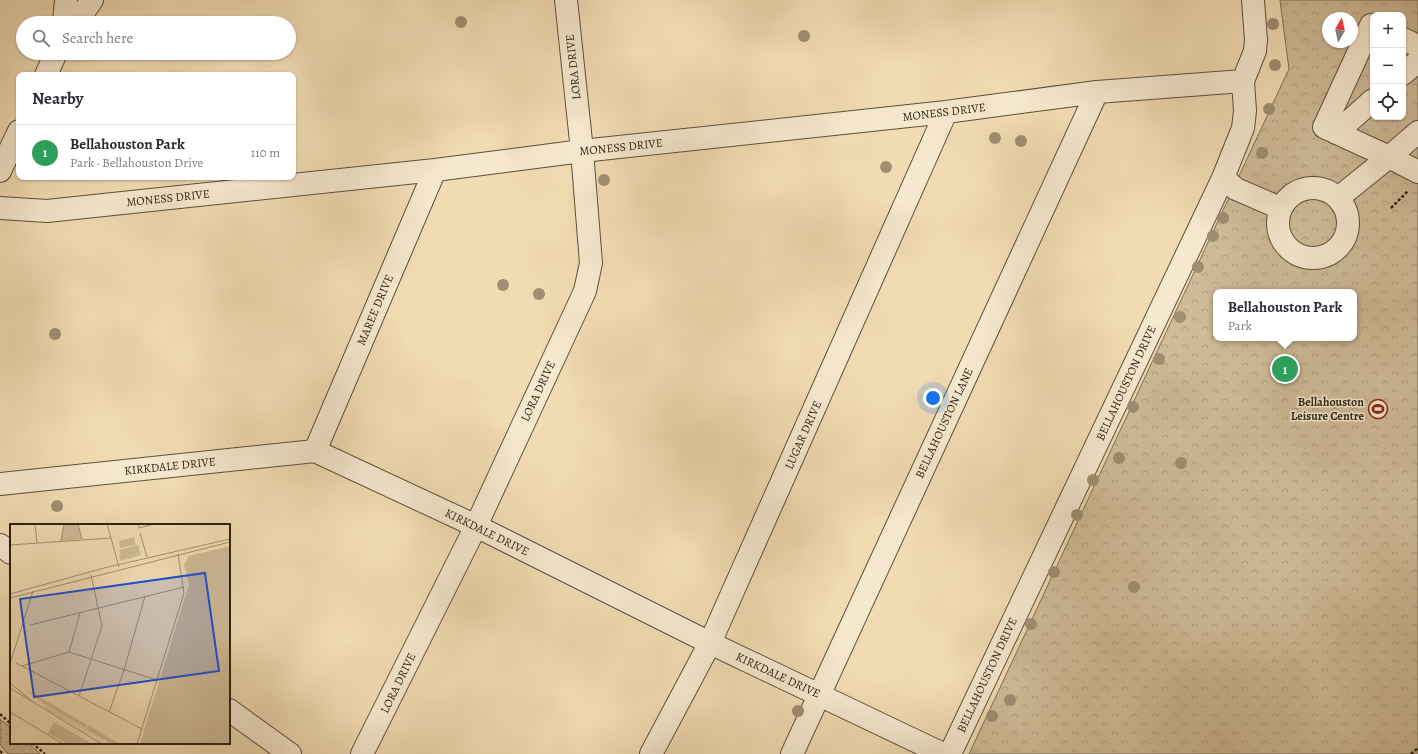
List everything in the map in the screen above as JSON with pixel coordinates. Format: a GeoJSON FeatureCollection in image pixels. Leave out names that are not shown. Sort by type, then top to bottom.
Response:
{"type":"FeatureCollection","features":[{"type":"Feature","properties":{"kind":"street"},"geometry":{"type":"LineString","coordinates":[[65,16],[66,0]]}},
{"type":"Feature","properties":{"kind":"street"},"geometry":{"type":"LineString","coordinates":[[81,16],[92,0]]}},
{"type":"Feature","properties":{"kind":"street","name":"LORA DRIVE"},"geometry":{"type":"LineString","coordinates":[[362,754],[476,526],[585,291],[591,263],[582,151],[566,0]]}},
{"type":"Feature","properties":{"kind":"street","name":"BELLAHOUSTON DRIVE"},"geometry":{"type":"LineString","coordinates":[[950,754],[1223,178],[1243,128],[1245,111],[1243,81],[1255,51],[1256,40],[1253,0]]}},
{"type":"Feature","properties":{"kind":"street"},"geometry":{"type":"LineString","coordinates":[[1370,27],[1324,127],[1389,157],[1415,179]]}},
{"type":"Feature","properties":{"kind":"street"},"geometry":{"type":"LineString","coordinates":[[1406,40],[1418,46]]}},
{"type":"Feature","properties":{"kind":"street"},"geometry":{"type":"LineString","coordinates":[[47,72],[53,60]]}},
{"type":"Feature","properties":{"kind":"street"},"geometry":{"type":"LineString","coordinates":[[1406,71],[1418,61]]}},
{"type":"Feature","properties":{"kind":"street","name":"MONESS DRIVE"},"geometry":{"type":"LineString","coordinates":[[0,208],[47,211],[435,170],[582,151],[946,112],[1097,92],[1243,81]]}},
{"type":"Feature","properties":{"kind":"street","name":"BELLAHOUSTON LANE"},"geometry":{"type":"LineString","coordinates":[[792,754],[1097,92]]}},
{"type":"Feature","properties":{"kind":"street"},"geometry":{"type":"LineString","coordinates":[[1336,133],[1370,103]]}},
{"type":"Feature","properties":{"kind":"street","name":"LUGAR DRIVE"},"geometry":{"type":"LineString","coordinates":[[651,754],[710,643],[946,112]]}},
{"type":"Feature","properties":{"kind":"street"},"geometry":{"type":"LineString","coordinates":[[1338,198],[1418,132]]}},
{"type":"Feature","properties":{"kind":"street"},"geometry":{"type":"LineString","coordinates":[[0,171],[16,137]]}},
{"type":"Feature","properties":{"kind":"street","name":"MAREE DRIVE"},"geometry":{"type":"LineString","coordinates":[[315,451],[435,170]]}},
{"type":"Feature","properties":{"kind":"street"},"geometry":{"type":"LineString","coordinates":[[1223,178],[1236,189],[1280,208]]}},
{"type":"Feature","properties":{"kind":"street"},"geometry":{"type":"LineString","coordinates":[[1311,187],[1326,190],[1338,198],[1345,206],[1348,219],[1347,232],[1341,245],[1326,256],[1315,259],[1304,258],[1289,250],[1278,232],[1277,219],[1280,208],[1287,198],[1298,190],[1311,187]]}},
{"type":"Feature","properties":{"kind":"street","name":"KIRKDALE DRIVE"},"geometry":{"type":"LineString","coordinates":[[0,484],[315,451],[476,526],[710,643],[943,754]]}},
{"type":"Feature","properties":{"kind":"street"},"geometry":{"type":"LineString","coordinates":[[0,545],[10,552]]}},
{"type":"Feature","properties":{"kind":"street"},"geometry":{"type":"LineString","coordinates":[[230,711],[290,754]]}},
{"type":"Feature","properties":{"kind":"path"},"geometry":{"type":"LineString","coordinates":[[1391,208],[1415,179]]}},
{"type":"Feature","properties":{"kind":"path"},"geometry":{"type":"LineString","coordinates":[[0,714],[10,723]]}},
{"type":"Feature","properties":{"kind":"path"},"geometry":{"type":"LineString","coordinates":[[33,744],[45,754]]}},
{"type":"Feature","properties":{"kind":"path"},"geometry":{"type":"LineString","coordinates":[[1411,754],[1418,748]]}},
{"type":"Feature","properties":{"kind":"path"},"geometry":{"type":"LineString","coordinates":[[0,751],[3,754]]}},
{"type":"Feature","properties":{"kind":"green space"},"geometry":{"type":"Polygon","coordinates":[[[1280,0],[1418,0],[1418,754],[969,754],[1289,69],[1280,0]]]}},
{"type":"Feature","properties":{"kind":"green space"},"geometry":{"type":"Polygon","coordinates":[[[0,719],[10,727],[10,744],[29,744],[40,754],[8,754],[0,744],[0,719]]]}},
{"type":"Feature","properties":{"kind":"place","name":"Bellahouston Park"},"geometry":{"type":"Point","coordinates":[1285,369]}},
{"type":"Feature","properties":{"kind":"place","name":"Bellahouston Leisure Centre"},"geometry":{"type":"Point","coordinates":[1378,409]}}]}
